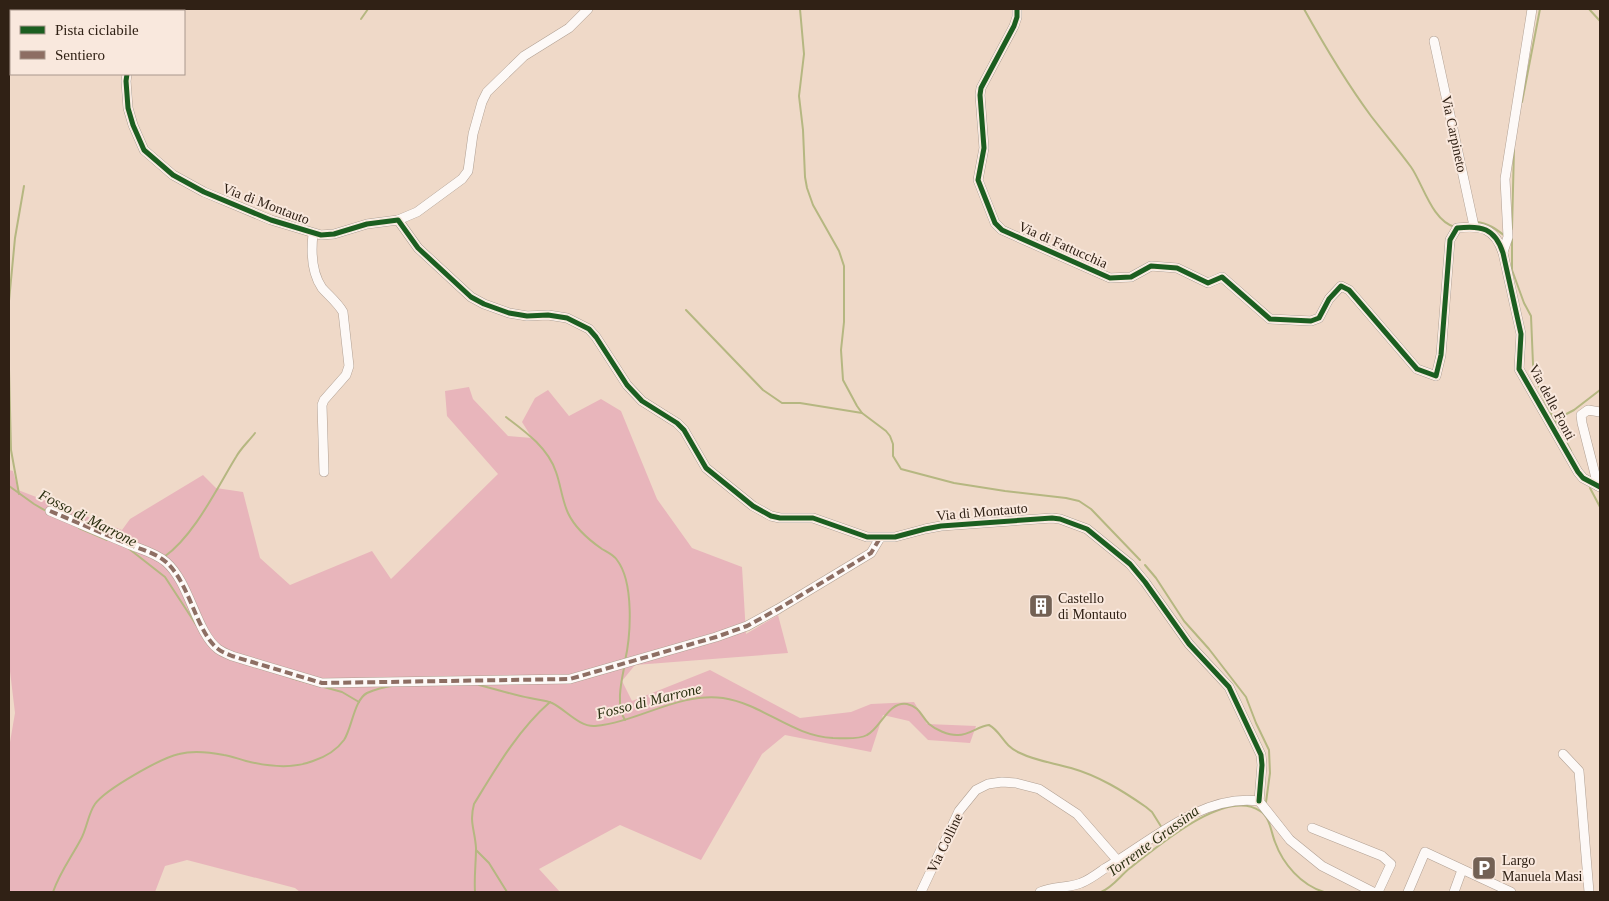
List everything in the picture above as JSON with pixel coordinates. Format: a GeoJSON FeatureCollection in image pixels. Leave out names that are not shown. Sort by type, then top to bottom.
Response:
{"type":"FeatureCollection","features":[{"type":"Feature","properties":{"kind":"street"},"geometry":{"type":"LineString","coordinates":[[398,220],[417,212],[462,179],[468,171],[473,134],[482,102],[487,92],[524,56],[569,28],[588,9]]}},
{"type":"Feature","properties":{"kind":"street","name":"Via di Fattucchia"},"geometry":{"type":"LineString","coordinates":[[1017,9],[1014,26],[981,88],[980,95],[984,148],[978,180],[996,224],[1002,230],[1110,278],[1131,277],[1151,266],[1177,268],[1208,283],[1222,277],[1270,319],[1311,321],[1319,318],[1329,299],[1341,286],[1349,290],[1417,370],[1436,376],[1441,355],[1450,240],[1457,228],[1474,226]]}},
{"type":"Feature","properties":{"kind":"street","name":"Via delle Fonti"},"geometry":{"type":"LineString","coordinates":[[1532,9],[1505,179],[1508,237],[1503,253],[1521,334],[1520,369],[1578,472],[1583,478],[1599,486]]}},
{"type":"Feature","properties":{"kind":"street","name":"Via Carpineto"},"geometry":{"type":"LineString","coordinates":[[1434,42],[1474,226]]}},
{"type":"Feature","properties":{"kind":"street","name":"Via di Montauto"},"geometry":{"type":"LineString","coordinates":[[127,75],[128,108],[144,150],[173,175],[204,192],[271,220],[313,234],[334,234],[367,224],[398,220],[418,248],[471,297],[509,313],[567,318],[589,329],[627,385],[642,401],[670,417],[684,430],[706,468],[742,499],[771,516],[780,518],[813,518],[867,537],[895,537],[942,526],[1052,518],[1087,529],[1130,564],[1146,582],[1190,644],[1230,687],[1261,755],[1259,801]]}},
{"type":"Feature","properties":{"kind":"street"},"geometry":{"type":"LineString","coordinates":[[1474,226],[1493,234],[1499,242],[1503,253]]}},
{"type":"Feature","properties":{"kind":"street"},"geometry":{"type":"LineString","coordinates":[[313,234],[311,247],[312,264],[322,287],[343,312],[349,366],[346,375],[322,404],[324,472]]}},
{"type":"Feature","properties":{"kind":"street"},"geometry":{"type":"LineString","coordinates":[[1599,486],[1583,430],[1581,415],[1588,410],[1600,412]]}},
{"type":"Feature","properties":{"kind":"street"},"geometry":{"type":"LineString","coordinates":[[50,511],[166,561],[193,605],[211,642],[218,650],[322,683],[570,678],[747,626],[871,552],[880,538]]}},
{"type":"Feature","properties":{"kind":"street"},"geometry":{"type":"LineString","coordinates":[[1563,754],[1579,771],[1589,892]]}},
{"type":"Feature","properties":{"kind":"street","name":"Via Colline"},"geometry":{"type":"LineString","coordinates":[[921,892],[959,811],[976,790],[988,784],[1016,783],[1040,789],[1077,814],[1118,861]]}},
{"type":"Feature","properties":{"kind":"street"},"geometry":{"type":"LineString","coordinates":[[1040,892],[1051,887],[1080,884],[1185,818],[1226,802],[1247,799],[1259,801],[1290,840],[1322,866],[1372,892]]}},
{"type":"Feature","properties":{"kind":"street"},"geometry":{"type":"LineString","coordinates":[[1312,828],[1382,856],[1391,864],[1378,892]]}},
{"type":"Feature","properties":{"kind":"street"},"geometry":{"type":"LineString","coordinates":[[1408,892],[1426,852],[1511,892]]}},
{"type":"Feature","properties":{"kind":"street"},"geometry":{"type":"LineString","coordinates":[[1454,892],[1462,870]]}},
{"type":"Feature","properties":{"kind":"shaded area"},"geometry":{"type":"Polygon","coordinates":[[[469,387],[473,399],[508,436],[532,438],[522,422],[535,398],[548,390],[569,416],[601,399],[621,411],[657,499],[692,548],[742,567],[746,634],[778,615],[788,653],[635,665],[622,681],[632,701],[710,670],[800,718],[851,712],[871,704],[914,702],[927,724],[976,726],[970,743],[928,740],[909,721],[883,715],[871,752],[785,735],[762,754],[701,860],[620,825],[539,869],[560,892],[300,892],[295,888],[187,860],[165,866],[155,892],[9,892],[9,748],[15,713],[9,663],[9,470],[13,471],[18,490],[122,530],[130,519],[203,475],[216,488],[243,492],[260,558],[290,585],[372,551],[391,579],[498,474],[447,416],[445,391],[469,387]]]}},
{"type":"Feature","properties":{"kind":"waterway"},"geometry":{"type":"LineString","coordinates":[[361,19],[368,9]]}},
{"type":"Feature","properties":{"kind":"waterway"},"geometry":{"type":"LineString","coordinates":[[800,9],[804,54],[799,96],[805,177],[813,205],[839,251],[844,266],[844,322],[841,350],[843,380],[857,406],[862,413],[890,436],[893,444],[893,456],[901,469],[954,483],[1079,501],[1091,509],[1140,560]]}},
{"type":"Feature","properties":{"kind":"waterway"},"geometry":{"type":"LineString","coordinates":[[1304,9],[1327,50],[1353,90],[1411,167],[1434,210],[1447,223],[1455,227]]}},
{"type":"Feature","properties":{"kind":"waterway"},"geometry":{"type":"LineString","coordinates":[[1522,102],[1540,9]]}},
{"type":"Feature","properties":{"kind":"waterway"},"geometry":{"type":"LineString","coordinates":[[1589,9],[1600,21]]}},
{"type":"Feature","properties":{"kind":"waterway"},"geometry":{"type":"LineString","coordinates":[[1512,229],[1514,149]]}},
{"type":"Feature","properties":{"kind":"waterway"},"geometry":{"type":"LineString","coordinates":[[9,301],[15,238],[24,186]]}},
{"type":"Feature","properties":{"kind":"waterway"},"geometry":{"type":"LineString","coordinates":[[1476,222],[1488,225],[1505,236]]}},
{"type":"Feature","properties":{"kind":"waterway"},"geometry":{"type":"LineString","coordinates":[[1512,239],[1512,270],[1524,303],[1531,316],[1533,364],[1536,380],[1544,400],[1571,451]]}},
{"type":"Feature","properties":{"kind":"waterway"},"geometry":{"type":"LineString","coordinates":[[686,310],[763,390],[782,403],[800,403],[862,413]]}},
{"type":"Feature","properties":{"kind":"waterway"},"geometry":{"type":"LineString","coordinates":[[9,369],[11,450],[19,494]]}},
{"type":"Feature","properties":{"kind":"waterway"},"geometry":{"type":"LineString","coordinates":[[1555,420],[1574,410],[1600,390]]}},
{"type":"Feature","properties":{"kind":"waterway"},"geometry":{"type":"LineString","coordinates":[[506,417],[548,455],[556,472],[566,508],[574,524],[592,542],[614,557],[622,570],[629,595],[630,609],[629,637],[625,661]]}},
{"type":"Feature","properties":{"kind":"waterway"},"geometry":{"type":"LineString","coordinates":[[164,557],[175,548],[195,524],[238,454],[255,433]]}},
{"type":"Feature","properties":{"kind":"waterway","name":"Fosso di Marrone"},"geometry":{"type":"LineString","coordinates":[[9,486],[46,511]]}},
{"type":"Feature","properties":{"kind":"waterway"},"geometry":{"type":"LineString","coordinates":[[1590,488],[1600,507]]}},
{"type":"Feature","properties":{"kind":"waterway","name":"Fosso di Marrone"},"geometry":{"type":"LineString","coordinates":[[79,528],[107,540]]}},
{"type":"Feature","properties":{"kind":"waterway","name":"Fosso di Marrone"},"geometry":{"type":"LineString","coordinates":[[128,548],[165,577],[197,626]]}},
{"type":"Feature","properties":{"kind":"waterway"},"geometry":{"type":"LineString","coordinates":[[1145,565],[1156,578],[1184,621],[1209,649],[1246,697],[1269,750],[1270,773],[1266,802]]}},
{"type":"Feature","properties":{"kind":"waterway"},"geometry":{"type":"LineString","coordinates":[[624,668],[620,701],[625,720]]}},
{"type":"Feature","properties":{"kind":"waterway","name":"Fosso di Marrone"},"geometry":{"type":"LineString","coordinates":[[291,678],[342,692],[359,702]]}},
{"type":"Feature","properties":{"kind":"waterway","name":"Fosso di Marrone"},"geometry":{"type":"LineString","coordinates":[[479,685],[549,702],[589,726],[611,723],[675,703],[707,697],[738,701],[804,732],[833,738],[863,737],[872,732],[895,707],[900,704],[907,704],[918,710],[926,721],[942,732],[961,735],[989,725],[997,731],[1009,746],[1026,756],[1081,771],[1120,790],[1152,812],[1162,828]]}},
{"type":"Feature","properties":{"kind":"waterway"},"geometry":{"type":"LineString","coordinates":[[53,892],[62,871],[83,835],[95,804],[110,790],[134,775],[160,761],[190,752],[218,754],[271,765],[305,764],[322,758],[344,740],[356,708],[367,693],[392,686]]}},
{"type":"Feature","properties":{"kind":"waterway"},"geometry":{"type":"LineString","coordinates":[[475,892],[476,848],[472,816],[474,804],[499,763],[518,737],[550,702]]}},
{"type":"Feature","properties":{"kind":"waterway","name":"Torrente Grassina"},"geometry":{"type":"LineString","coordinates":[[1101,892],[1174,834],[1192,823],[1211,813],[1229,807],[1246,806],[1260,811],[1266,817],[1278,850],[1294,873],[1300,879],[1324,892]]}},
{"type":"Feature","properties":{"kind":"waterway"},"geometry":{"type":"LineString","coordinates":[[476,850],[489,863],[507,892]]}},
{"type":"Feature","properties":{"kind":"marked path"},"geometry":{"type":"LineString","coordinates":[[50,511],[153,554],[166,562],[181,582],[210,641],[220,650],[232,656],[322,683],[570,679],[716,637],[747,626],[871,553],[880,538]]}},
{"type":"Feature","properties":{"kind":"cycle path"},"geometry":{"type":"LineString","coordinates":[[1017,9],[1014,26],[981,88],[980,95],[984,148],[978,180],[995,223],[1002,230],[1110,278],[1131,277],[1151,266],[1177,268],[1208,283],[1222,277],[1270,319],[1311,321],[1319,318],[1329,299],[1341,286],[1349,290],[1417,369],[1436,376],[1441,355],[1450,240],[1457,228],[1473,227],[1486,230],[1496,238],[1503,253],[1521,334],[1519,369],[1578,472],[1583,478],[1600,487]]}},
{"type":"Feature","properties":{"kind":"cycle path"},"geometry":{"type":"LineString","coordinates":[[127,75],[128,108],[144,150],[173,175],[204,192],[271,220],[321,235],[334,234],[367,224],[398,220],[418,248],[471,297],[509,313],[567,318],[589,329],[627,385],[642,401],[677,423],[684,430],[706,468],[753,506],[771,516],[780,518],[813,518],[867,537],[895,537],[941,526],[1052,518],[1087,529],[1130,564],[1189,644],[1229,687],[1261,755],[1259,801]]}},
{"type":"Feature","properties":{"kind":"place","name":"Castello di Montauto"},"geometry":{"type":"Point","coordinates":[1041,606]}},
{"type":"Feature","properties":{"kind":"place","name":"Largo Manuela Masi"},"geometry":{"type":"Point","coordinates":[1484,868]}}]}
